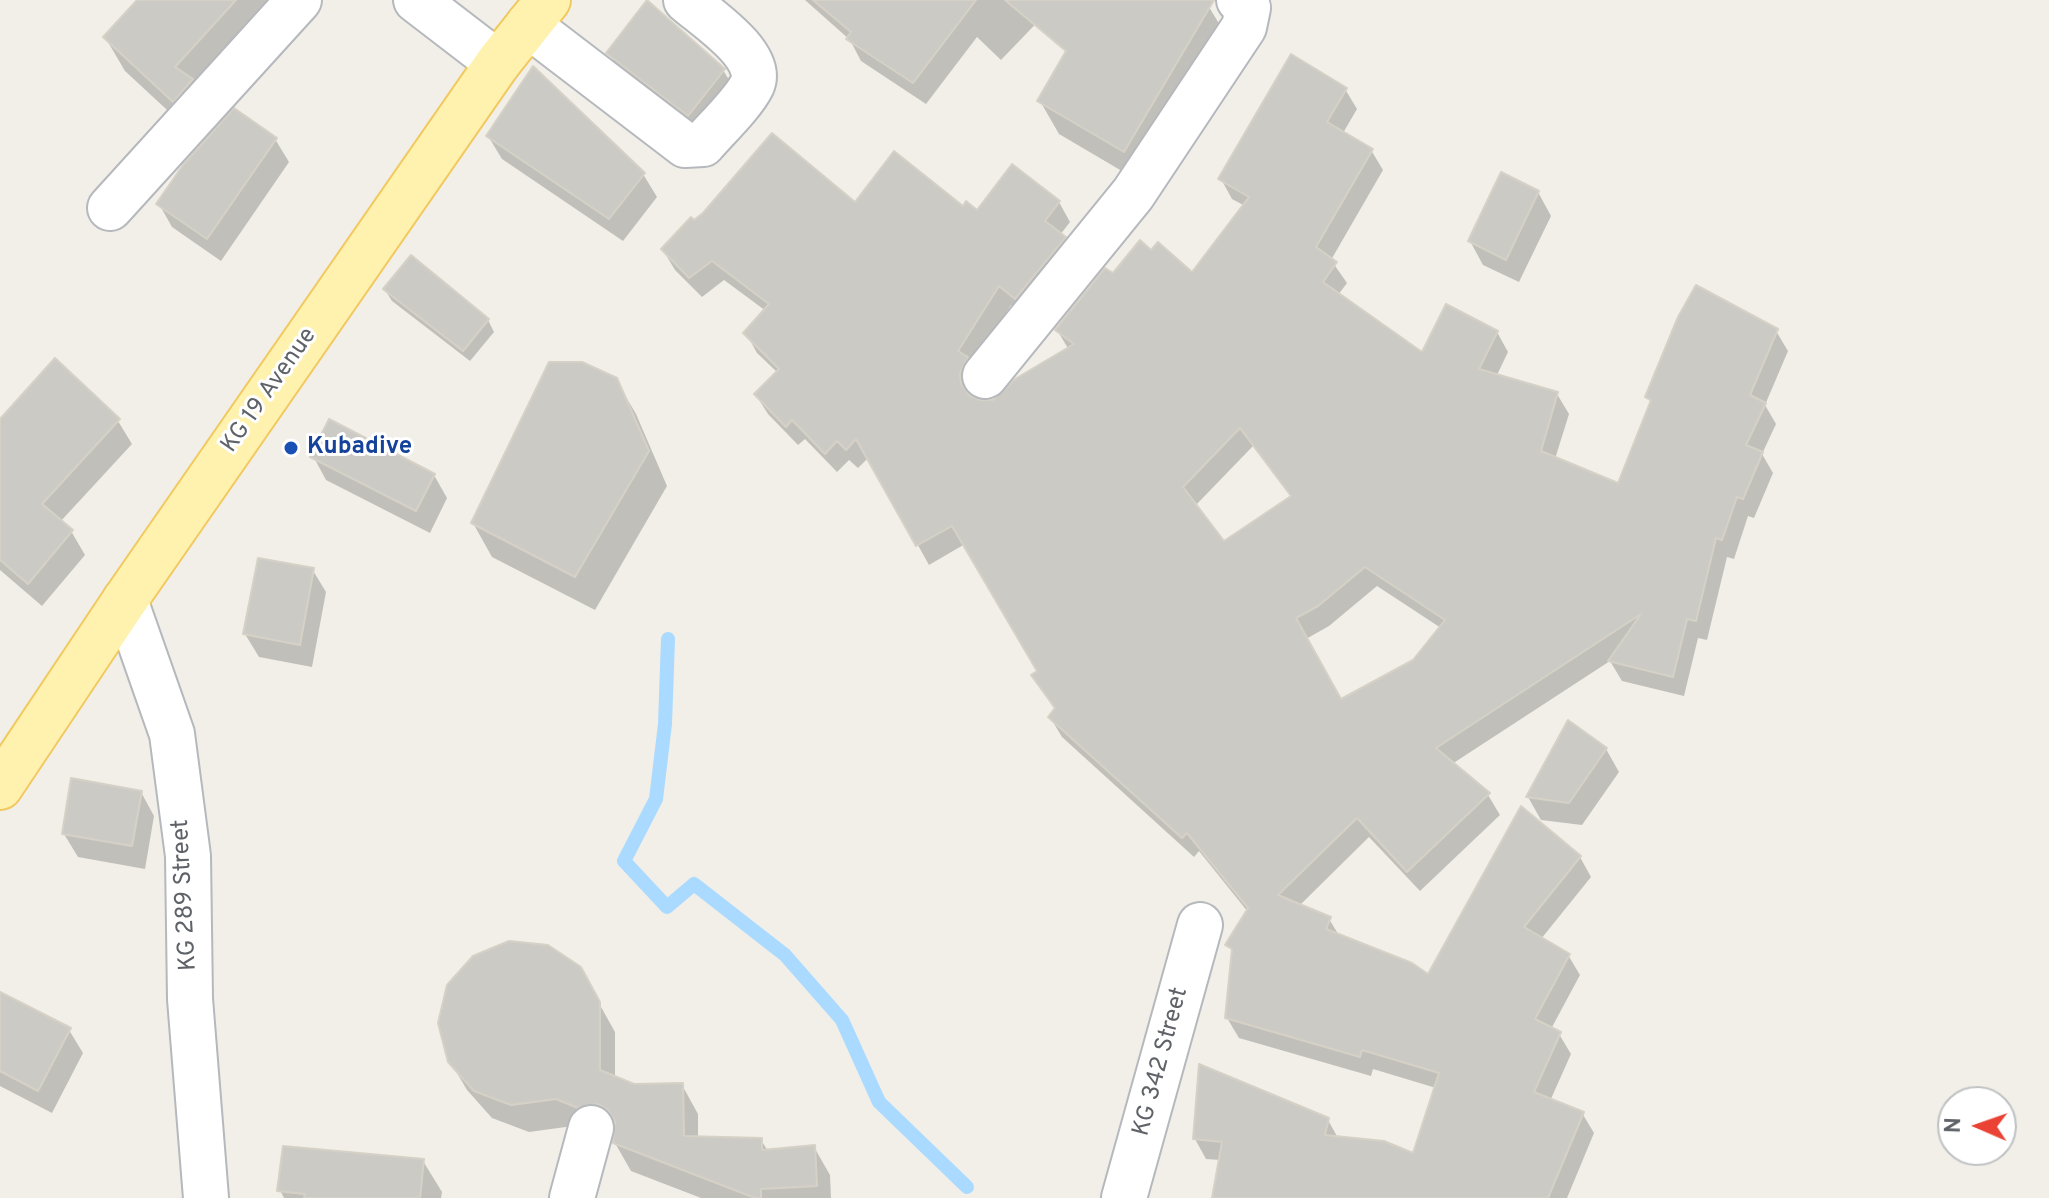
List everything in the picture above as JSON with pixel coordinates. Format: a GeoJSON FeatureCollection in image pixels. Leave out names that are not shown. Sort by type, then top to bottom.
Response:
{"type":"FeatureCollection","features":[{"type":"Feature","properties":{"kind":"main road","name":"KG 19 Avenue"},"geometry":{"type":"LineString","coordinates":[[0,787],[125,600],[498,63],[538,13]]}},
{"type":"Feature","properties":{"kind":"street"},"geometry":{"type":"LineString","coordinates":[[110,208],[299,0]]}},
{"type":"Feature","properties":{"kind":"street"},"geometry":{"type":"LineString","coordinates":[[416,0],[498,63]]}},
{"type":"Feature","properties":{"kind":"street"},"geometry":{"type":"LineString","coordinates":[[538,13],[685,145],[703,144],[752,85],[753,67],[745,51],[686,0]]}},
{"type":"Feature","properties":{"kind":"street"},"geometry":{"type":"LineString","coordinates":[[985,376],[1133,194],[1244,27],[1248,8],[1239,0]]}},
{"type":"Feature","properties":{"kind":"street","name":"KG 289 Street"},"geometry":{"type":"LineString","coordinates":[[125,600],[172,734],[188,856],[190,999],[206,1198]]}},
{"type":"Feature","properties":{"kind":"street","name":"KG 342 Street"},"geometry":{"type":"LineString","coordinates":[[1124,1198],[1200,925]]}},
{"type":"Feature","properties":{"kind":"street"},"geometry":{"type":"LineString","coordinates":[[572,1198],[591,1128]]}},
{"type":"Feature","properties":{"kind":"building"},"geometry":{"type":"Polygon","coordinates":[[[137,0],[236,0],[175,67],[193,79],[173,102],[103,37],[137,0]]]}},
{"type":"Feature","properties":{"kind":"building"},"geometry":{"type":"Polygon","coordinates":[[[647,0],[725,69],[688,116],[606,53],[647,0]]]}},
{"type":"Feature","properties":{"kind":"building"},"geometry":{"type":"Polygon","coordinates":[[[813,0],[976,0],[913,83],[846,39],[851,32],[813,0]]]}},
{"type":"Feature","properties":{"kind":"building"},"geometry":{"type":"Polygon","coordinates":[[[1005,0],[1214,0],[1124,152],[1037,101],[1066,51],[1005,0]]]}},
{"type":"Feature","properties":{"kind":"building"},"geometry":{"type":"Polygon","coordinates":[[[1291,54],[1347,88],[1327,122],[1373,149],[1316,247],[1337,262],[1323,282],[1422,352],[1446,304],[1498,331],[1479,369],[1558,392],[1541,451],[1618,483],[1651,400],[1645,397],[1678,317],[1696,285],[1778,329],[1750,395],[1766,403],[1746,445],[1763,452],[1743,499],[1737,497],[1722,540],[1716,538],[1696,621],[1687,619],[1673,677],[1608,661],[1641,614],[1436,748],[1490,793],[1407,872],[1357,818],[1278,895],[1331,917],[1326,929],[1412,963],[1428,974],[1521,806],[1581,856],[1524,927],[1570,954],[1535,1019],[1561,1032],[1534,1092],[1584,1112],[1548,1198],[1212,1198],[1222,1142],[1193,1139],[1199,1064],[1329,1118],[1325,1135],[1384,1141],[1413,1153],[1439,1073],[1362,1050],[1360,1057],[1225,1018],[1232,949],[1225,945],[1248,908],[1187,833],[1182,838],[1048,717],[1055,708],[1031,675],[1037,671],[952,526],[916,546],[856,439],[846,450],[837,441],[825,454],[792,420],[786,427],[754,394],[779,369],[743,333],[769,304],[712,261],[689,278],[661,249],[691,217],[694,220],[703,213],[772,133],[855,202],[894,151],[963,206],[966,201],[977,210],[1012,164],[1060,201],[1045,221],[1066,237],[1015,299],[999,286],[958,351],[968,357],[960,373],[961,384],[969,395],[980,400],[993,400],[1015,379],[1074,344],[1055,330],[1105,268],[1113,273],[1140,240],[1151,250],[1158,242],[1192,272],[1249,197],[1218,179],[1291,54]],[[1240,428],[1183,487],[1224,541],[1291,496],[1240,428]],[[1365,567],[1318,606],[1296,618],[1341,699],[1413,660],[1445,620],[1365,567]]]}},
{"type":"Feature","properties":{"kind":"building"},"geometry":{"type":"Polygon","coordinates":[[[533,66],[645,173],[609,219],[486,136],[533,66]]]}},
{"type":"Feature","properties":{"kind":"building"},"geometry":{"type":"Polygon","coordinates":[[[234,108],[277,138],[207,239],[156,204],[183,165],[234,108]]]}},
{"type":"Feature","properties":{"kind":"building"},"geometry":{"type":"Polygon","coordinates":[[[1501,172],[1539,191],[1506,260],[1468,241],[1501,172]]]}},
{"type":"Feature","properties":{"kind":"building"},"geometry":{"type":"Polygon","coordinates":[[[411,255],[489,319],[463,351],[383,289],[411,255]]]}},
{"type":"Feature","properties":{"kind":"building"},"geometry":{"type":"Polygon","coordinates":[[[55,358],[120,419],[42,504],[73,530],[28,584],[0,560],[0,419],[55,358]]]}},
{"type":"Feature","properties":{"kind":"building"},"geometry":{"type":"Polygon","coordinates":[[[549,362],[582,362],[617,378],[649,451],[575,577],[471,523],[549,362]]]}},
{"type":"Feature","properties":{"kind":"building"},"geometry":{"type":"Polygon","coordinates":[[[329,419],[435,474],[416,511],[310,457],[329,419]]]}},
{"type":"Feature","properties":{"kind":"building"},"geometry":{"type":"Polygon","coordinates":[[[258,558],[314,568],[300,645],[243,634],[258,558]]]}},
{"type":"Feature","properties":{"kind":"building"},"geometry":{"type":"Polygon","coordinates":[[[1568,720],[1607,748],[1569,803],[1526,797],[1568,720]]]}},
{"type":"Feature","properties":{"kind":"building"},"geometry":{"type":"Polygon","coordinates":[[[71,778],[142,791],[132,846],[62,834],[71,778]]]}},
{"type":"Feature","properties":{"kind":"building"},"geometry":{"type":"Polygon","coordinates":[[[509,941],[548,945],[581,967],[600,1002],[600,1070],[634,1084],[683,1083],[684,1136],[762,1138],[762,1150],[815,1145],[817,1186],[761,1189],[761,1198],[755,1198],[613,1143],[615,1121],[608,1110],[598,1104],[578,1108],[556,1099],[511,1105],[474,1091],[448,1062],[438,1023],[447,985],[473,956],[509,941]]]}},
{"type":"Feature","properties":{"kind":"building"},"geometry":{"type":"Polygon","coordinates":[[[0,992],[71,1028],[38,1091],[0,1071],[0,992]]]}},
{"type":"Feature","properties":{"kind":"building"},"geometry":{"type":"Polygon","coordinates":[[[283,1146],[424,1159],[420,1198],[304,1198],[305,1194],[277,1191],[283,1146]]]}},
{"type":"Feature","properties":{"kind":"waterway"},"geometry":{"type":"LineString","coordinates":[[668,639],[665,724],[656,799],[624,861],[667,907],[694,884],[785,955],[842,1020],[879,1102],[967,1187]]}},
{"type":"Feature","properties":{"kind":"place","name":"Kubadive"},"geometry":{"type":"Point","coordinates":[291,448]}}]}
